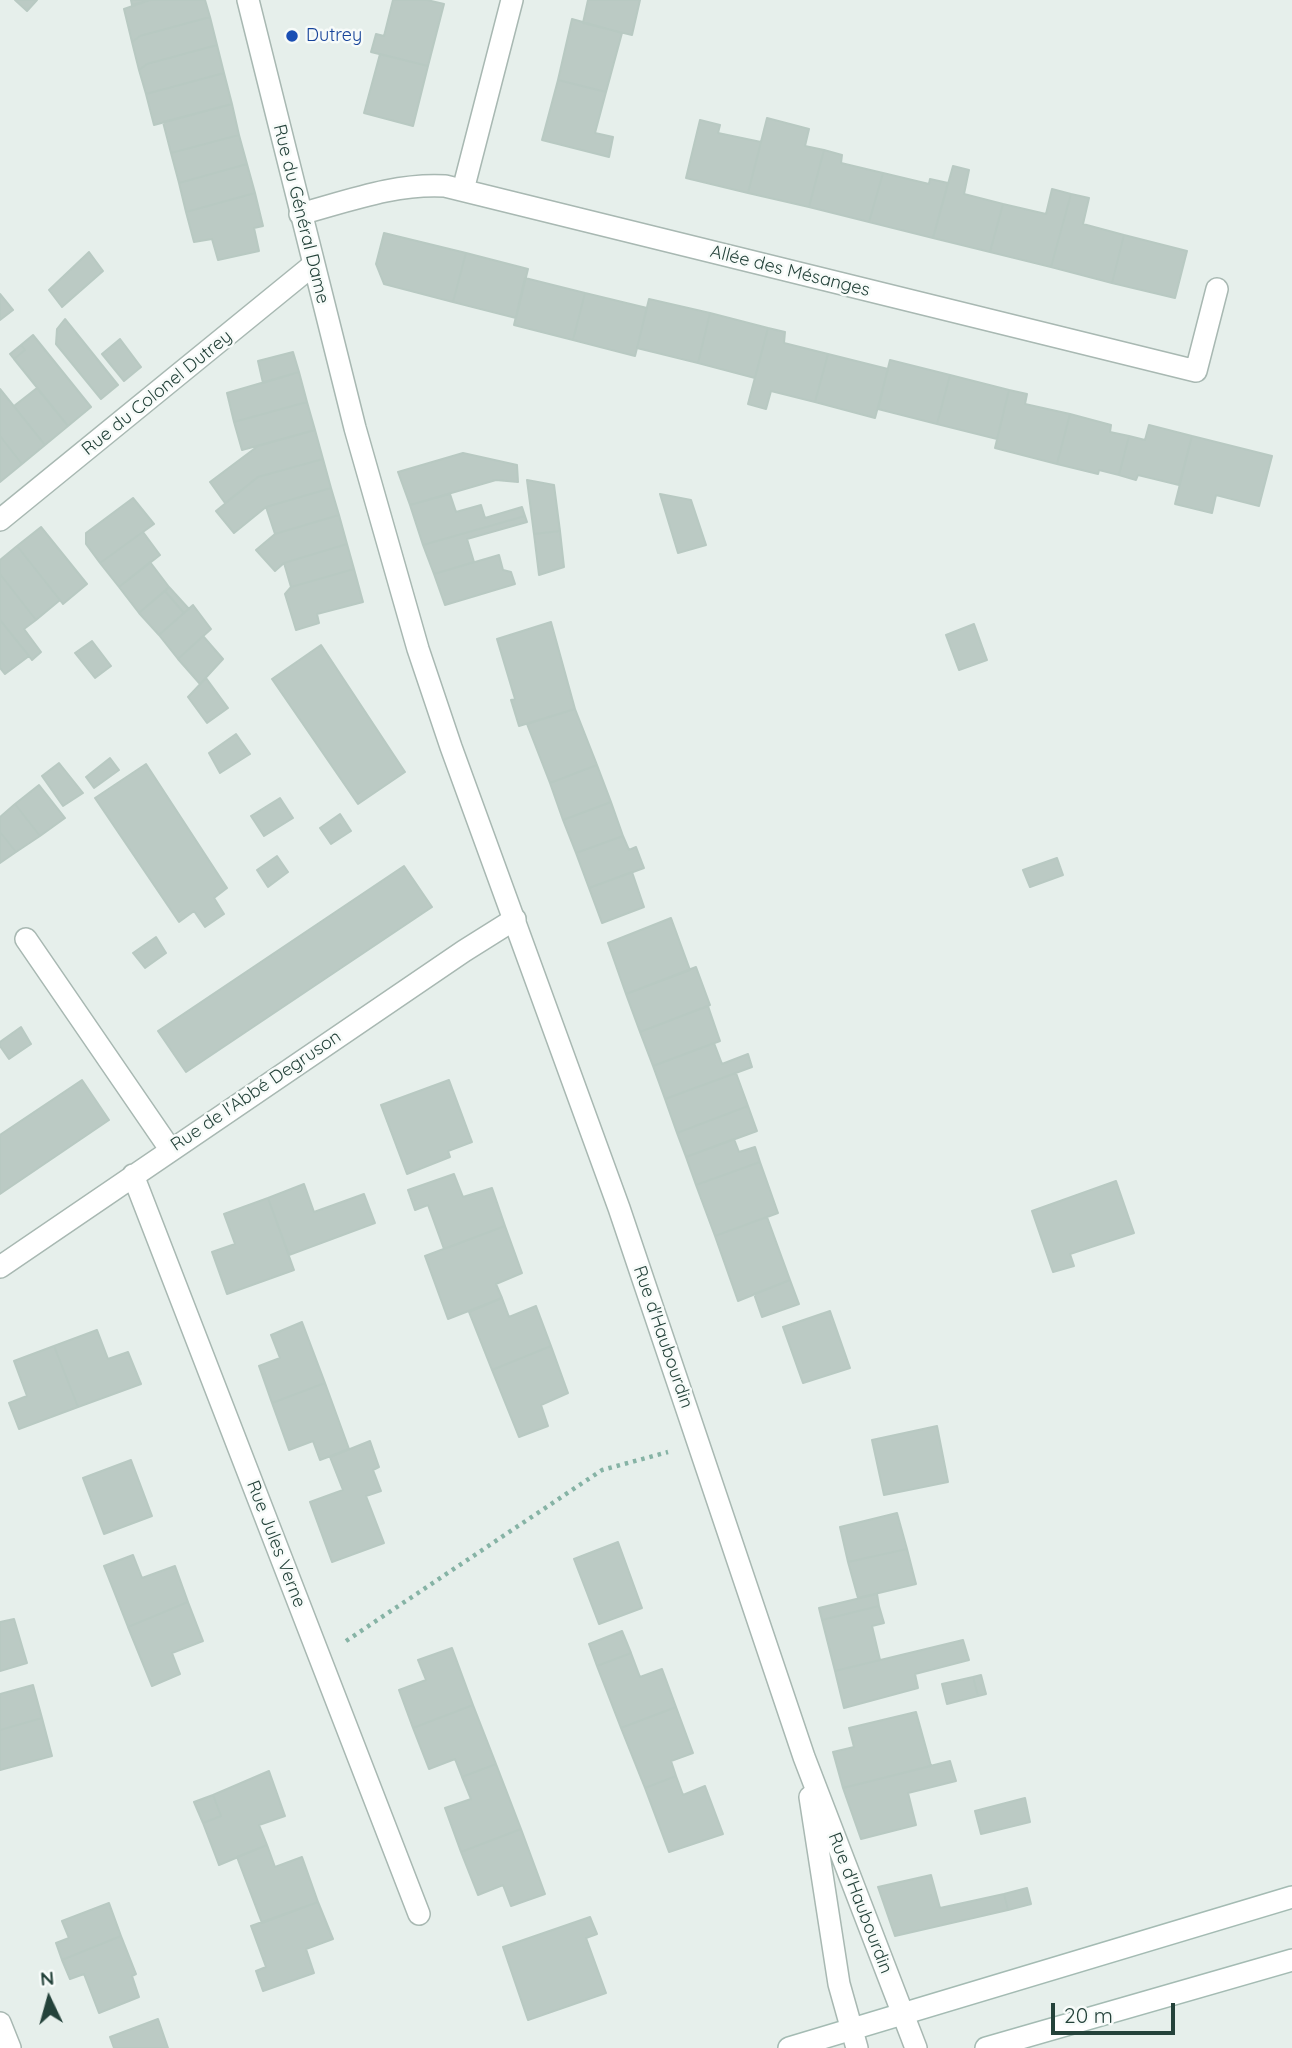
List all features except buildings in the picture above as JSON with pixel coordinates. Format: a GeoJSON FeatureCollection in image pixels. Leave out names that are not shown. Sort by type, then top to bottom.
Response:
{"type":"FeatureCollection","features":[{"type":"Feature","properties":{"kind":"street","name":"Rue du Général Dame"},"geometry":{"type":"LineString","coordinates":[[248,0],[355,428],[418,649],[515,919]]}},
{"type":"Feature","properties":{"kind":"street"},"geometry":{"type":"LineString","coordinates":[[463,190],[512,0]]}},
{"type":"Feature","properties":{"kind":"street","name":"Allée des Mésanges"},"geometry":{"type":"LineString","coordinates":[[300,214],[408,186],[445,186],[1196,371],[1217,289]]}},
{"type":"Feature","properties":{"kind":"street","name":"Rue du Colonel Dutrey"},"geometry":{"type":"LineString","coordinates":[[0,520],[313,265]]}},
{"type":"Feature","properties":{"kind":"street","name":"Rue de l'Abbé Degruson"},"geometry":{"type":"LineString","coordinates":[[0,1266],[452,958],[515,919]]}},
{"type":"Feature","properties":{"kind":"street","name":"Rue d'Haubourdin"},"geometry":{"type":"LineString","coordinates":[[515,919],[620,1208],[804,1757],[916,2048]]}},
{"type":"Feature","properties":{"kind":"street"},"geometry":{"type":"LineString","coordinates":[[26,939],[170,1149]]}},
{"type":"Feature","properties":{"kind":"street","name":"Rue Jules Verne"},"geometry":{"type":"LineString","coordinates":[[133,1175],[419,1914]]}},
{"type":"Feature","properties":{"kind":"street","name":"Rue d'Haubourdin"},"geometry":{"type":"LineString","coordinates":[[804,1757],[832,1949],[854,2039]]}},
{"type":"Feature","properties":{"kind":"street"},"geometry":{"type":"LineString","coordinates":[[789,2048],[854,2039],[903,2013],[1292,1897]]}},
{"type":"Feature","properties":{"kind":"street"},"geometry":{"type":"LineString","coordinates":[[986,2048],[1292,1960]]}},
{"type":"Feature","properties":{"kind":"street"},"geometry":{"type":"LineString","coordinates":[[0,2023],[10,2048]]}},
{"type":"Feature","properties":{"kind":"path"},"geometry":{"type":"LineString","coordinates":[[320,1658],[602,1470],[699,1444]]}},
{"type":"Feature","properties":{"kind":"place","name":"Dutrey"},"geometry":{"type":"Point","coordinates":[292,36]}}]}
